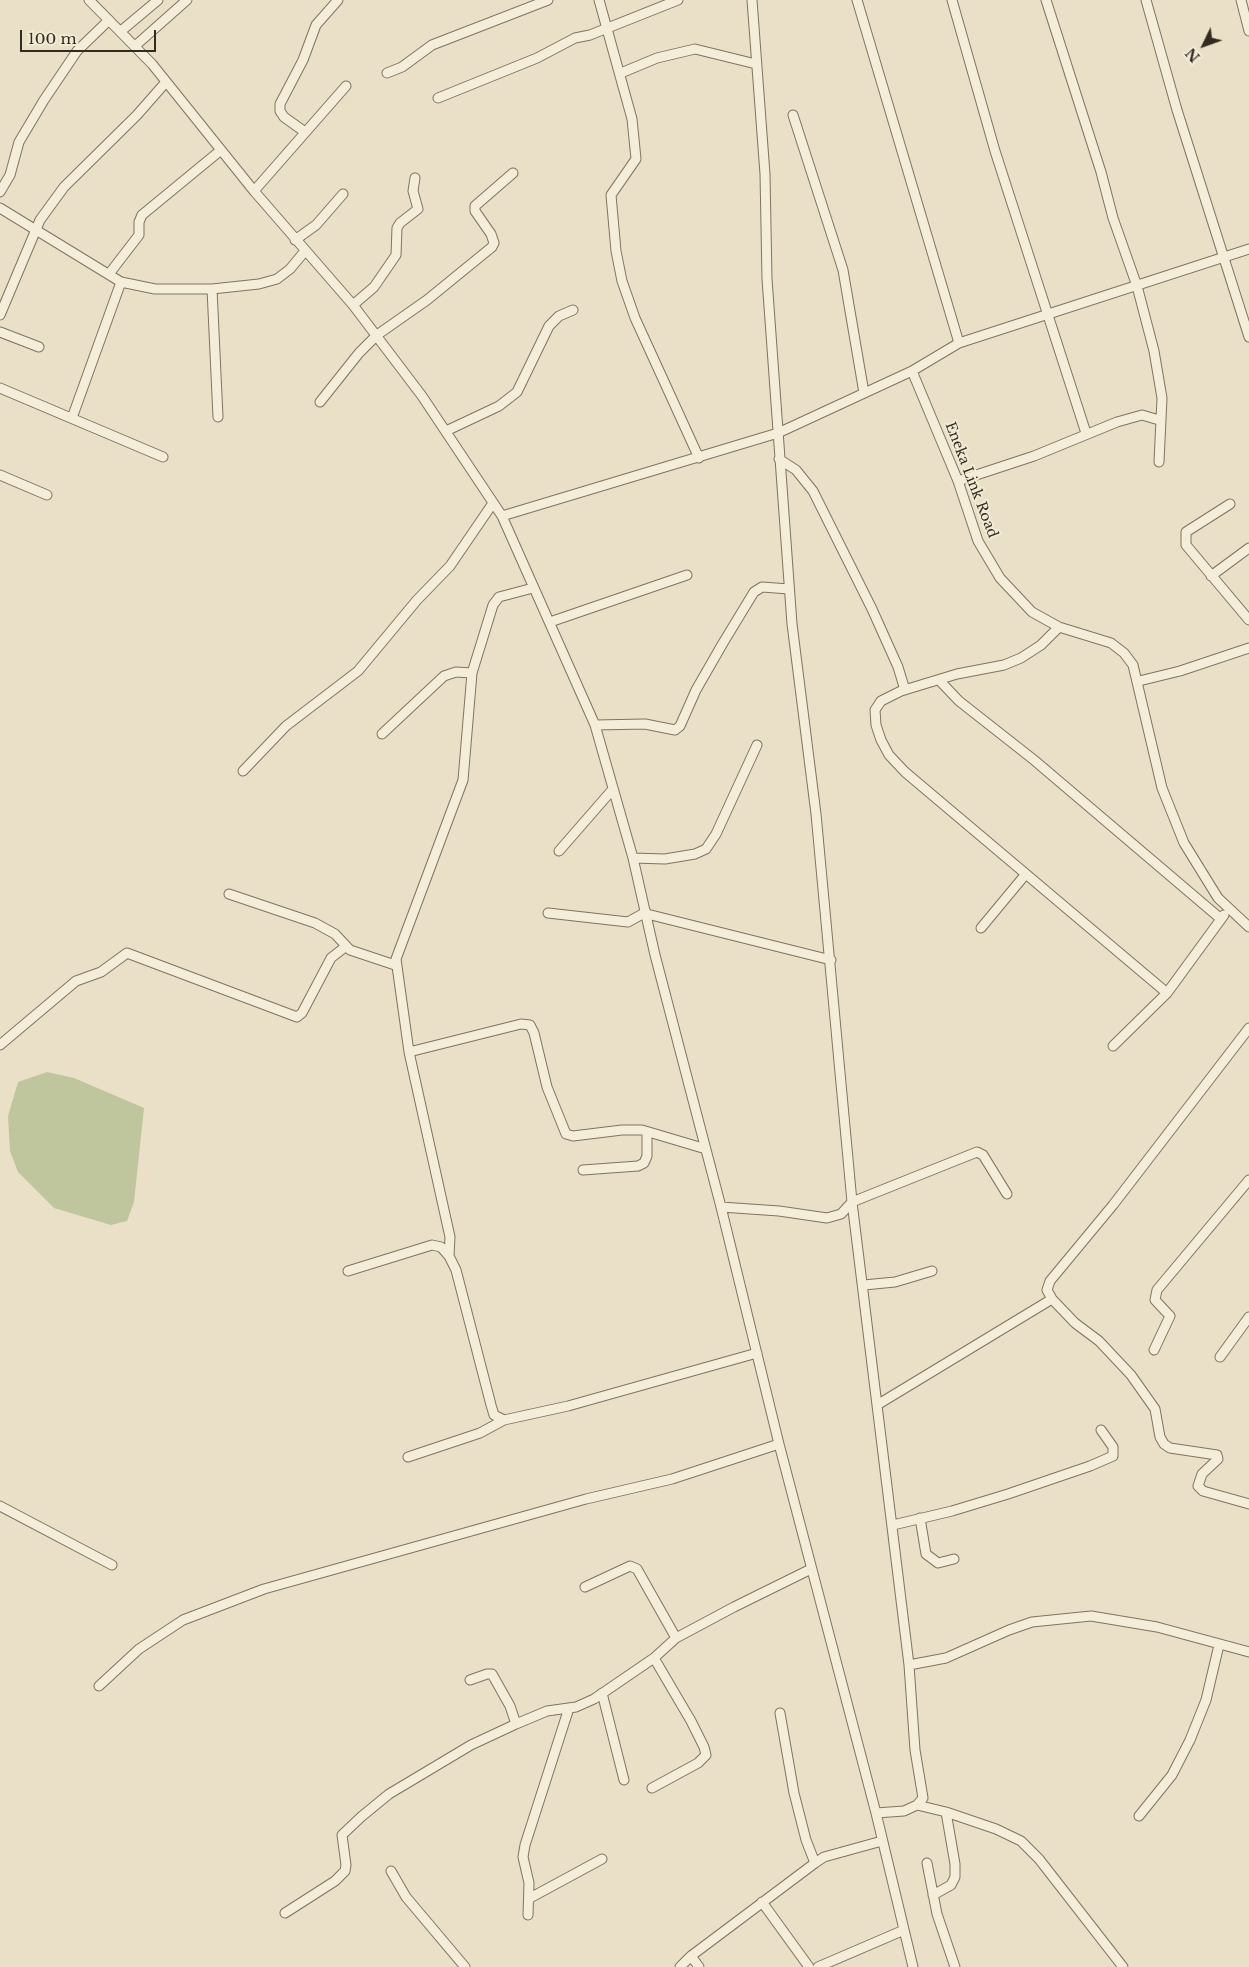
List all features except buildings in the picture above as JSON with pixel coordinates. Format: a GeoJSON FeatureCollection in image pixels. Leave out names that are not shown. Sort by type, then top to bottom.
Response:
{"type":"FeatureCollection","features":[{"type":"Feature","properties":{"kind":"street"},"geometry":{"type":"LineString","coordinates":[[89,0],[135,46],[295,240],[353,305],[378,336],[446,431],[502,516],[595,725],[633,858],[655,955],[721,1206],[778,1444],[876,1813],[913,1967]]}},
{"type":"Feature","properties":{"kind":"street"},"geometry":{"type":"LineString","coordinates":[[121,32],[158,0]]}},
{"type":"Feature","properties":{"kind":"street"},"geometry":{"type":"LineString","coordinates":[[135,46],[187,0]]}},
{"type":"Feature","properties":{"kind":"street"},"geometry":{"type":"LineString","coordinates":[[305,132],[284,117],[280,111],[280,104],[303,60],[316,25],[338,0]]}},
{"type":"Feature","properties":{"kind":"street"},"geometry":{"type":"LineString","coordinates":[[387,73],[402,67],[432,46],[548,0]]}},
{"type":"Feature","properties":{"kind":"street"},"geometry":{"type":"LineString","coordinates":[[599,0],[621,73],[632,119],[636,159],[611,195],[616,251],[622,281],[635,318],[698,458]]}},
{"type":"Feature","properties":{"kind":"street"},"geometry":{"type":"LineString","coordinates":[[438,98],[537,58],[575,38],[678,0]]}},
{"type":"Feature","properties":{"kind":"street"},"geometry":{"type":"LineString","coordinates":[[752,0],[765,174],[767,278],[789,589],[831,960],[852,1202],[864,1285],[923,1798],[917,1806],[904,1811],[876,1813]]}},
{"type":"Feature","properties":{"kind":"street"},"geometry":{"type":"LineString","coordinates":[[857,0],[959,344]]}},
{"type":"Feature","properties":{"kind":"street"},"geometry":{"type":"LineString","coordinates":[[952,0],[995,151],[1019,222],[1046,316],[1086,434]]}},
{"type":"Feature","properties":{"kind":"street"},"geometry":{"type":"LineString","coordinates":[[1046,0],[1101,172],[1112,218],[1137,286],[1160,382],[1162,398],[1159,420],[1159,462]]}},
{"type":"Feature","properties":{"kind":"street"},"geometry":{"type":"LineString","coordinates":[[1146,0],[1177,110],[1249,337]]}},
{"type":"Feature","properties":{"kind":"street"},"geometry":{"type":"LineString","coordinates":[[1241,0],[1249,31]]}},
{"type":"Feature","properties":{"kind":"street"},"geometry":{"type":"LineString","coordinates":[[0,192],[10,175],[19,142],[44,100],[77,51],[110,20]]}},
{"type":"Feature","properties":{"kind":"street"},"geometry":{"type":"LineString","coordinates":[[621,73],[658,58],[695,49],[756,64]]}},
{"type":"Feature","properties":{"kind":"street"},"geometry":{"type":"LineString","coordinates":[[0,315],[2,303],[37,231],[40,220],[64,188],[137,115],[166,82]]}},
{"type":"Feature","properties":{"kind":"street"},"geometry":{"type":"LineString","coordinates":[[254,190],[346,86]]}},
{"type":"Feature","properties":{"kind":"street"},"geometry":{"type":"LineString","coordinates":[[793,115],[843,270],[864,393]]}},
{"type":"Feature","properties":{"kind":"street"},"geometry":{"type":"LineString","coordinates":[[109,274],[139,235],[138,222],[142,215],[221,150]]}},
{"type":"Feature","properties":{"kind":"street"},"geometry":{"type":"LineString","coordinates":[[320,402],[359,352],[492,247],[494,243],[491,234],[475,211],[475,206],[513,173]]}},
{"type":"Feature","properties":{"kind":"street"},"geometry":{"type":"LineString","coordinates":[[353,305],[374,287],[396,255],[397,228],[400,223],[418,209],[413,191],[415,178]]}},
{"type":"Feature","properties":{"kind":"street"},"geometry":{"type":"LineString","coordinates":[[295,240],[316,226],[343,194]]}},
{"type":"Feature","properties":{"kind":"street"},"geometry":{"type":"LineString","coordinates":[[0,208],[121,282],[155,289],[212,289],[259,284],[277,278],[290,269],[305,251]]}},
{"type":"Feature","properties":{"kind":"street"},"geometry":{"type":"LineString","coordinates":[[502,516],[778,433],[912,371],[959,344],[1249,249]]}},
{"type":"Feature","properties":{"kind":"street"},"geometry":{"type":"LineString","coordinates":[[72,418],[121,282]]}},
{"type":"Feature","properties":{"kind":"street"},"geometry":{"type":"LineString","coordinates":[[212,289],[218,417]]}},
{"type":"Feature","properties":{"kind":"street"},"geometry":{"type":"LineString","coordinates":[[446,431],[499,406],[517,392],[549,326],[559,316],[573,310]]}},
{"type":"Feature","properties":{"kind":"street"},"geometry":{"type":"LineString","coordinates":[[0,332],[39,347]]}},
{"type":"Feature","properties":{"kind":"street","name":"Eneka Link Road"},"geometry":{"type":"LineString","coordinates":[[912,371],[958,481],[978,541],[1000,578],[1032,612],[1059,628],[1110,643],[1129,659],[1139,681],[1162,788],[1184,842],[1218,898],[1249,927]]}},
{"type":"Feature","properties":{"kind":"street"},"geometry":{"type":"LineString","coordinates":[[0,388],[163,457]]}},
{"type":"Feature","properties":{"kind":"street"},"geometry":{"type":"LineString","coordinates":[[958,481],[1034,456],[1086,434],[1142,415],[1159,420]]}},
{"type":"Feature","properties":{"kind":"street"},"geometry":{"type":"LineString","coordinates":[[779,459],[796,470],[813,491],[872,609],[898,667],[905,690]]}},
{"type":"Feature","properties":{"kind":"street"},"geometry":{"type":"LineString","coordinates":[[0,474],[47,495]]}},
{"type":"Feature","properties":{"kind":"street"},"geometry":{"type":"LineString","coordinates":[[243,771],[286,726],[358,671],[417,600],[450,566],[493,503]]}},
{"type":"Feature","properties":{"kind":"street"},"geometry":{"type":"LineString","coordinates":[[1230,504],[1186,532],[1186,545],[1249,620]]}},
{"type":"Feature","properties":{"kind":"street"},"geometry":{"type":"LineString","coordinates":[[1211,576],[1249,548]]}},
{"type":"Feature","properties":{"kind":"street"},"geometry":{"type":"LineString","coordinates":[[550,622],[687,575]]}},
{"type":"Feature","properties":{"kind":"street"},"geometry":{"type":"LineString","coordinates":[[595,725],[645,724],[675,730],[680,726],[696,690],[754,592],[762,587],[789,589]]}},
{"type":"Feature","properties":{"kind":"street"},"geometry":{"type":"LineString","coordinates":[[449,1256],[450,1237],[409,1052],[395,965],[463,780],[472,674],[495,600],[533,588]]}},
{"type":"Feature","properties":{"kind":"street"},"geometry":{"type":"LineString","coordinates":[[1059,628],[1041,645],[1021,658],[1004,665],[957,674],[905,690],[882,701],[875,710],[881,740],[889,755],[904,772],[1167,993]]}},
{"type":"Feature","properties":{"kind":"street"},"geometry":{"type":"LineString","coordinates":[[1139,681],[1180,671],[1249,648]]}},
{"type":"Feature","properties":{"kind":"street"},"geometry":{"type":"LineString","coordinates":[[382,734],[444,676],[456,672],[472,674]]}},
{"type":"Feature","properties":{"kind":"street"},"geometry":{"type":"LineString","coordinates":[[939,680],[959,701],[1034,760],[1221,919]]}},
{"type":"Feature","properties":{"kind":"street"},"geometry":{"type":"LineString","coordinates":[[633,858],[665,859],[696,854],[706,848],[716,834],[757,745]]}},
{"type":"Feature","properties":{"kind":"street"},"geometry":{"type":"LineString","coordinates":[[559,851],[612,789]]}},
{"type":"Feature","properties":{"kind":"street"},"geometry":{"type":"LineString","coordinates":[[981,928],[1025,875]]}},
{"type":"Feature","properties":{"kind":"street"},"geometry":{"type":"LineString","coordinates":[[229,894],[322,927],[335,934],[345,947],[395,965]]}},
{"type":"Feature","properties":{"kind":"street"},"geometry":{"type":"LineString","coordinates":[[1113,1046],[1167,993],[1229,909]]}},
{"type":"Feature","properties":{"kind":"street"},"geometry":{"type":"LineString","coordinates":[[548,913],[628,922],[646,913],[831,960]]}},
{"type":"Feature","properties":{"kind":"street"},"geometry":{"type":"LineString","coordinates":[[0,1045],[76,981],[101,972],[127,952],[297,1017],[302,1013],[331,958],[345,947]]}},
{"type":"Feature","properties":{"kind":"street"},"geometry":{"type":"LineString","coordinates":[[409,1052],[521,1024],[530,1025],[534,1033],[547,1087],[566,1134],[573,1136],[622,1130],[648,1132],[706,1149]]}},
{"type":"Feature","properties":{"kind":"street"},"geometry":{"type":"LineString","coordinates":[[1249,1028],[1113,1205],[1050,1281],[1047,1290],[1052,1299],[1075,1323],[1119,1360],[1132,1375],[1155,1409],[1160,1437],[1164,1444],[1170,1448],[1217,1455],[1218,1459],[1202,1474],[1198,1486],[1203,1491],[1249,1504]]}},
{"type":"Feature","properties":{"kind":"street"},"geometry":{"type":"LineString","coordinates":[[583,1170],[638,1166],[644,1163],[647,1156],[648,1132]]}},
{"type":"Feature","properties":{"kind":"street"},"geometry":{"type":"LineString","coordinates":[[721,1206],[779,1211],[827,1218],[841,1214],[852,1202],[977,1152],[983,1155],[1007,1194]]}},
{"type":"Feature","properties":{"kind":"street"},"geometry":{"type":"LineString","coordinates":[[1154,1350],[1170,1316],[1155,1300],[1157,1290],[1249,1180]]}},
{"type":"Feature","properties":{"kind":"street"},"geometry":{"type":"LineString","coordinates":[[348,1271],[432,1245],[441,1247],[449,1256],[456,1270],[494,1415],[504,1420]]}},
{"type":"Feature","properties":{"kind":"street"},"geometry":{"type":"LineString","coordinates":[[864,1285],[895,1282],[932,1271]]}},
{"type":"Feature","properties":{"kind":"street"},"geometry":{"type":"LineString","coordinates":[[877,1405],[1052,1299]]}},
{"type":"Feature","properties":{"kind":"street"},"geometry":{"type":"LineString","coordinates":[[1220,1357],[1249,1317]]}},
{"type":"Feature","properties":{"kind":"street"},"geometry":{"type":"LineString","coordinates":[[408,1457],[480,1433],[504,1420],[568,1406],[757,1352]]}},
{"type":"Feature","properties":{"kind":"street"},"geometry":{"type":"LineString","coordinates":[[892,1525],[1008,1494],[1090,1466],[1113,1456],[1114,1448],[1101,1430]]}},
{"type":"Feature","properties":{"kind":"street"},"geometry":{"type":"LineString","coordinates":[[99,1686],[139,1649],[183,1620],[264,1589],[586,1499],[672,1479],[778,1444]]}},
{"type":"Feature","properties":{"kind":"street"},"geometry":{"type":"LineString","coordinates":[[0,1506],[112,1565]]}},
{"type":"Feature","properties":{"kind":"street"},"geometry":{"type":"LineString","coordinates":[[920,1518],[926,1554],[938,1562],[954,1559]]}},
{"type":"Feature","properties":{"kind":"street"},"geometry":{"type":"LineString","coordinates":[[585,1587],[630,1566],[637,1569],[676,1638]]}},
{"type":"Feature","properties":{"kind":"street"},"geometry":{"type":"LineString","coordinates":[[285,1913],[335,1881],[345,1871],[342,1835],[360,1817],[389,1794],[471,1745],[516,1724],[547,1711],[570,1708],[586,1703],[654,1658],[676,1638],[734,1607],[811,1570]]}},
{"type":"Feature","properties":{"kind":"street"},"geometry":{"type":"LineString","coordinates":[[909,1665],[946,1658],[1009,1630],[1032,1622],[1091,1616],[1157,1628],[1249,1652]]}},
{"type":"Feature","properties":{"kind":"street"},"geometry":{"type":"LineString","coordinates":[[1139,1816],[1172,1775],[1190,1740],[1206,1700],[1219,1645]]}},
{"type":"Feature","properties":{"kind":"street"},"geometry":{"type":"LineString","coordinates":[[652,1788],[698,1763],[706,1755],[691,1721],[654,1658]]}},
{"type":"Feature","properties":{"kind":"street"},"geometry":{"type":"LineString","coordinates":[[470,1680],[492,1674],[510,1706],[516,1724]]}},
{"type":"Feature","properties":{"kind":"street"},"geometry":{"type":"LineString","coordinates":[[602,1693],[624,1780]]}},
{"type":"Feature","properties":{"kind":"street"},"geometry":{"type":"LineString","coordinates":[[528,1915],[530,1898],[529,1883],[523,1857],[525,1844],[570,1708]]}},
{"type":"Feature","properties":{"kind":"street"},"geometry":{"type":"LineString","coordinates":[[780,1713],[794,1793],[806,1840],[815,1863]]}},
{"type":"Feature","properties":{"kind":"street"},"geometry":{"type":"LineString","coordinates":[[917,1806],[946,1812],[996,1828],[1021,1841],[1039,1858],[1123,1967]]}},
{"type":"Feature","properties":{"kind":"street"},"geometry":{"type":"LineString","coordinates":[[933,1895],[950,1885],[955,1877],[955,1864],[946,1812]]}},
{"type":"Feature","properties":{"kind":"street"},"geometry":{"type":"LineString","coordinates":[[680,1967],[691,1956],[824,1857],[882,1841]]}},
{"type":"Feature","properties":{"kind":"street"},"geometry":{"type":"LineString","coordinates":[[530,1898],[602,1859]]}},
{"type":"Feature","properties":{"kind":"street"},"geometry":{"type":"LineString","coordinates":[[927,1863],[945,1942],[955,1967]]}},
{"type":"Feature","properties":{"kind":"street"},"geometry":{"type":"LineString","coordinates":[[390,1871],[406,1897],[466,1967]]}},
{"type":"Feature","properties":{"kind":"street"},"geometry":{"type":"LineString","coordinates":[[762,1902],[809,1967]]}},
{"type":"Feature","properties":{"kind":"street"},"geometry":{"type":"LineString","coordinates":[[818,1967],[904,1930]]}},
{"type":"Feature","properties":{"kind":"street"},"geometry":{"type":"LineString","coordinates":[[691,1956],[699,1967]]}},
{"type":"Feature","properties":{"kind":"green space"},"geometry":{"type":"Polygon","coordinates":[[[47,1072],[74,1078],[144,1108],[134,1202],[127,1221],[111,1225],[54,1208],[18,1172],[10,1151],[8,1116],[18,1082],[47,1072]]]}}]}
